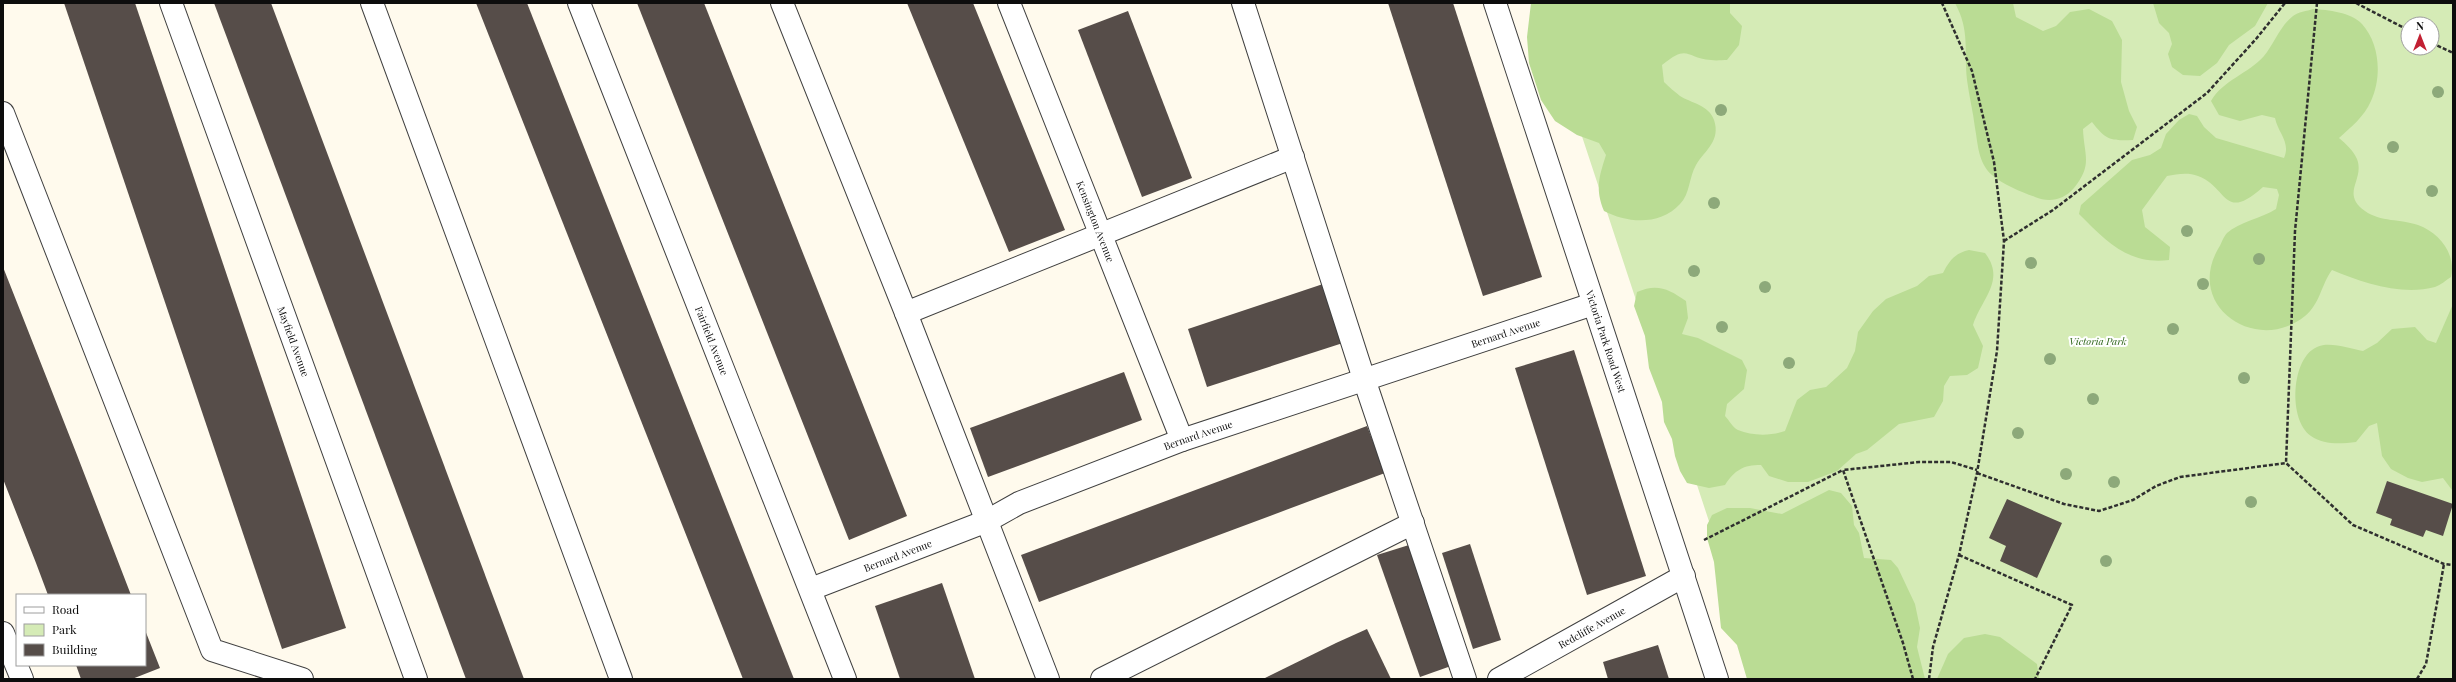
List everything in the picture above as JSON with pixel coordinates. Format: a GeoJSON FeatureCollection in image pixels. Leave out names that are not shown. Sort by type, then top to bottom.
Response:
{"type":"FeatureCollection","features":[{"type":"Feature","properties":{"kind":"street","name":"Mayfield Avenue"},"geometry":{"type":"LineString","coordinates":[[171,3],[416,679]]}},
{"type":"Feature","properties":{"kind":"street"},"geometry":{"type":"LineString","coordinates":[[372,3],[621,679]]}},
{"type":"Feature","properties":{"kind":"street","name":"Fairfield Avenue"},"geometry":{"type":"LineString","coordinates":[[579,3],[811,589],[845,679]]}},
{"type":"Feature","properties":{"kind":"street"},"geometry":{"type":"LineString","coordinates":[[782,3],[906,313],[1048,679]]}},
{"type":"Feature","properties":{"kind":"street","name":"Kensington Avenue"},"geometry":{"type":"LineString","coordinates":[[1009,3],[1182,440]]}},
{"type":"Feature","properties":{"kind":"street"},"geometry":{"type":"LineString","coordinates":[[1243,3],[1364,380],[1465,679]]}},
{"type":"Feature","properties":{"kind":"street","name":"Victoria Park Road West"},"geometry":{"type":"LineString","coordinates":[[1495,3],[1593,304],[1677,553],[1717,679]]}},
{"type":"Feature","properties":{"kind":"street"},"geometry":{"type":"LineString","coordinates":[[3,113],[212,650],[302,679]]}},
{"type":"Feature","properties":{"kind":"street"},"geometry":{"type":"LineString","coordinates":[[906,313],[1293,157]]}},
{"type":"Feature","properties":{"kind":"street","name":"Bernard Avenue"},"geometry":{"type":"LineString","coordinates":[[811,589],[987,521],[1019,503],[1182,440],[1593,304]]}},
{"type":"Feature","properties":{"kind":"street"},"geometry":{"type":"LineString","coordinates":[[1102,679],[1413,523]]}},
{"type":"Feature","properties":{"kind":"street","name":"Redcliffe Avenue"},"geometry":{"type":"LineString","coordinates":[[1499,679],[1684,576]]}},
{"type":"Feature","properties":{"kind":"street"},"geometry":{"type":"LineString","coordinates":[[3,633],[16,664]]}},
{"type":"Feature","properties":{"kind":"street"},"geometry":{"type":"LineString","coordinates":[[17,666],[22,679]]}},
{"type":"Feature","properties":{"kind":"path"},"geometry":{"type":"LineString","coordinates":[[1929,679],[1933,647],[1959,555],[1977,472],[1997,352],[2004,241],[1994,162],[1972,71],[1942,3]]}},
{"type":"Feature","properties":{"kind":"path"},"geometry":{"type":"LineString","coordinates":[[2004,241],[2053,210],[2207,94],[2256,39],[2285,3]]}},
{"type":"Feature","properties":{"kind":"path"},"geometry":{"type":"LineString","coordinates":[[2317,3],[2294,231],[2286,463],[2353,525],[2444,564],[2453,565]]}},
{"type":"Feature","properties":{"kind":"path"},"geometry":{"type":"LineString","coordinates":[[2356,3],[2400,26]]}},
{"type":"Feature","properties":{"kind":"path"},"geometry":{"type":"LineString","coordinates":[[2440,47],[2453,54]]}},
{"type":"Feature","properties":{"kind":"path"},"geometry":{"type":"LineString","coordinates":[[1677,553],[1843,470],[1919,462],[1951,462],[2064,504],[2099,511],[2133,500],[2156,486],[2180,477],[2286,463]]}},
{"type":"Feature","properties":{"kind":"path"},"geometry":{"type":"LineString","coordinates":[[1843,470],[1903,643],[1913,679]]}},
{"type":"Feature","properties":{"kind":"path"},"geometry":{"type":"LineString","coordinates":[[1959,555],[2072,605],[2035,679]]}},
{"type":"Feature","properties":{"kind":"path"},"geometry":{"type":"LineString","coordinates":[[2417,679],[2426,664],[2444,564]]}},
{"type":"Feature","properties":{"kind":"green space"},"geometry":{"type":"Polygon","coordinates":[[[1531,3],[1730,3],[1730,13],[1742,26],[1739,45],[1727,60],[1703,59],[1683,53],[1671,58],[1662,65],[1664,82],[1680,96],[1708,111],[1712,115],[1716,127],[1714,140],[1696,165],[1686,195],[1680,204],[1672,211],[1653,219],[1633,220],[1604,211],[1601,203],[1599,183],[1601,170],[1606,155],[1599,143],[1577,135],[1555,121],[1541,100],[1529,63],[1527,37],[1531,3]]]}},
{"type":"Feature","properties":{"kind":"green space","name":"Victoria Park"},"geometry":{"type":"Polygon","coordinates":[[[1538,3],[2453,3],[2453,679],[1761,679],[1538,3]]]}},
{"type":"Feature","properties":{"kind":"green space"},"geometry":{"type":"Polygon","coordinates":[[[1955,3],[2013,3],[2016,17],[2043,31],[2056,26],[2070,12],[2089,9],[2112,21],[2122,40],[2121,82],[2129,111],[2137,127],[2133,140],[2109,138],[2101,133],[2092,122],[2083,129],[2086,160],[2084,172],[2074,188],[2061,198],[2051,200],[2040,199],[1996,179],[1987,170],[1979,153],[1967,80],[1965,31],[1960,13],[1955,3]]]}},
{"type":"Feature","properties":{"kind":"green space"},"geometry":{"type":"Polygon","coordinates":[[[2153,3],[2268,3],[2255,26],[2229,45],[2217,63],[2200,76],[2183,75],[2172,67],[2168,54],[2172,44],[2169,33],[2159,23],[2153,3]]]}},
{"type":"Feature","properties":{"kind":"green space"},"geometry":{"type":"Polygon","coordinates":[[[2313,9],[2339,12],[2357,20],[2368,32],[2376,51],[2378,71],[2375,92],[2368,107],[2361,117],[2339,138],[2351,150],[2357,159],[2359,167],[2354,198],[2365,211],[2371,215],[2384,219],[2418,225],[2433,233],[2445,245],[2449,253],[2452,268],[2451,277],[2435,287],[2409,290],[2383,287],[2332,270],[2314,306],[2305,316],[2286,327],[2267,330],[2248,327],[2231,319],[2218,306],[2211,289],[2210,270],[2218,249],[2227,233],[2238,226],[2276,209],[2279,195],[2277,189],[2263,187],[2250,197],[2240,202],[2233,202],[2227,199],[2208,181],[2198,176],[2179,174],[2167,176],[2142,210],[2145,227],[2170,247],[2169,260],[2154,261],[2141,259],[2130,255],[2109,242],[2079,214],[2081,205],[2132,160],[2150,155],[2161,148],[2166,134],[2179,120],[2189,114],[2197,116],[2204,127],[2216,138],[2284,158],[2286,152],[2285,142],[2275,118],[2262,115],[2240,121],[2219,115],[2211,101],[2229,82],[2251,68],[2264,56],[2288,20],[2297,14],[2313,9]]]}},
{"type":"Feature","properties":{"kind":"green space"},"geometry":{"type":"Polygon","coordinates":[[[1969,250],[1985,253],[1991,263],[1993,272],[1993,281],[1990,289],[1973,325],[1983,346],[1978,368],[1967,375],[1950,376],[1944,386],[1943,401],[1934,417],[1899,424],[1867,450],[1856,454],[1837,471],[1808,482],[1788,482],[1769,476],[1761,465],[1749,466],[1740,469],[1725,485],[1709,488],[1687,483],[1680,471],[1675,456],[1672,439],[1664,422],[1662,402],[1649,368],[1645,336],[1634,306],[1637,292],[1651,288],[1663,289],[1674,293],[1686,301],[1688,318],[1682,334],[1698,338],[1742,360],[1747,370],[1744,389],[1727,404],[1725,416],[1736,429],[1743,432],[1762,435],[1774,434],[1785,431],[1797,400],[1810,390],[1826,387],[1847,368],[1855,351],[1858,332],[1873,311],[1886,299],[1917,286],[1929,276],[1943,273],[1956,255],[1969,250]]]}},
{"type":"Feature","properties":{"kind":"green space"},"geometry":{"type":"Polygon","coordinates":[[[2453,304],[2452,490],[2443,478],[2422,482],[2408,478],[2391,469],[2382,456],[2377,423],[2369,426],[2356,442],[2332,443],[2321,441],[2311,436],[2304,428],[2299,417],[2296,404],[2298,376],[2302,363],[2308,353],[2322,345],[2340,346],[2363,351],[2377,343],[2392,329],[2415,327],[2427,340],[2436,343],[2453,304]]]}},
{"type":"Feature","properties":{"kind":"green space"},"geometry":{"type":"Polygon","coordinates":[[[1829,490],[1841,493],[1852,506],[1854,525],[1859,533],[1864,558],[1891,560],[1898,568],[1915,604],[1920,628],[1917,647],[1925,679],[1747,679],[1737,645],[1721,628],[1714,562],[1707,538],[1707,525],[1712,515],[1727,508],[1750,508],[1782,514],[1829,490]]]}},
{"type":"Feature","properties":{"kind":"green space"},"geometry":{"type":"Polygon","coordinates":[[[1985,634],[2000,637],[2037,664],[2039,679],[1937,679],[1948,654],[1964,638],[1985,634]]]}},
{"type":"Feature","properties":{"kind":"building"},"geometry":{"type":"Polygon","coordinates":[[[64,3],[135,3],[346,628],[282,649],[64,3]]]}},
{"type":"Feature","properties":{"kind":"building"},"geometry":{"type":"Polygon","coordinates":[[[214,3],[271,3],[524,679],[466,679],[214,3]]]}},
{"type":"Feature","properties":{"kind":"building"},"geometry":{"type":"Polygon","coordinates":[[[476,3],[527,3],[794,679],[743,679],[476,3]]]}},
{"type":"Feature","properties":{"kind":"building"},"geometry":{"type":"Polygon","coordinates":[[[637,3],[704,3],[907,516],[849,540],[637,3]]]}},
{"type":"Feature","properties":{"kind":"building"},"geometry":{"type":"Polygon","coordinates":[[[907,3],[973,3],[1065,230],[1009,252],[907,3]]]}},
{"type":"Feature","properties":{"kind":"building"},"geometry":{"type":"Polygon","coordinates":[[[1388,3],[1453,3],[1542,277],[1483,296],[1388,3]]]}},
{"type":"Feature","properties":{"kind":"building"},"geometry":{"type":"Polygon","coordinates":[[[1128,11],[1192,178],[1142,197],[1078,30],[1128,11]]]}},
{"type":"Feature","properties":{"kind":"building"},"geometry":{"type":"Polygon","coordinates":[[[3,267],[131,594],[48,594],[3,479],[3,267]]]}},
{"type":"Feature","properties":{"kind":"building"},"geometry":{"type":"Polygon","coordinates":[[[1326,283],[1346,342],[1207,387],[1188,329],[1326,283]]]}},
{"type":"Feature","properties":{"kind":"building"},"geometry":{"type":"Polygon","coordinates":[[[1574,350],[1646,576],[1587,595],[1515,368],[1574,350]]]}},
{"type":"Feature","properties":{"kind":"building"},"geometry":{"type":"Polygon","coordinates":[[[1124,372],[1142,420],[988,477],[970,428],[1124,372]]]}},
{"type":"Feature","properties":{"kind":"building"},"geometry":{"type":"Polygon","coordinates":[[[1367,426],[1385,473],[1039,602],[1021,555],[1367,426]]]}},
{"type":"Feature","properties":{"kind":"building"},"geometry":{"type":"Polygon","coordinates":[[[2387,481],[2453,504],[2443,536],[2426,530],[2423,537],[2390,525],[2392,519],[2376,513],[2387,481]]]}},
{"type":"Feature","properties":{"kind":"building"},"geometry":{"type":"Polygon","coordinates":[[[2007,499],[2062,523],[2037,578],[2000,561],[2006,546],[1989,538],[2007,499]]]}},
{"type":"Feature","properties":{"kind":"building"},"geometry":{"type":"Polygon","coordinates":[[[1470,544],[1501,640],[1473,649],[1442,553],[1470,544]]]}},
{"type":"Feature","properties":{"kind":"building"},"geometry":{"type":"Polygon","coordinates":[[[1409,545],[1451,666],[1420,677],[1377,555],[1409,545]]]}},
{"type":"Feature","properties":{"kind":"building"},"geometry":{"type":"Polygon","coordinates":[[[942,583],[975,679],[900,679],[875,606],[942,583]]]}},
{"type":"Feature","properties":{"kind":"building"},"geometry":{"type":"Polygon","coordinates":[[[1367,629],[1391,679],[1263,679],[1336,643],[1367,629]]]}},
{"type":"Feature","properties":{"kind":"building"},"geometry":{"type":"Polygon","coordinates":[[[146,633],[160,668],[132,679],[81,679],[76,666],[146,666],[146,633]]]}},
{"type":"Feature","properties":{"kind":"building"},"geometry":{"type":"Polygon","coordinates":[[[1658,645],[1669,679],[1608,679],[1603,662],[1658,645]]]}}]}
